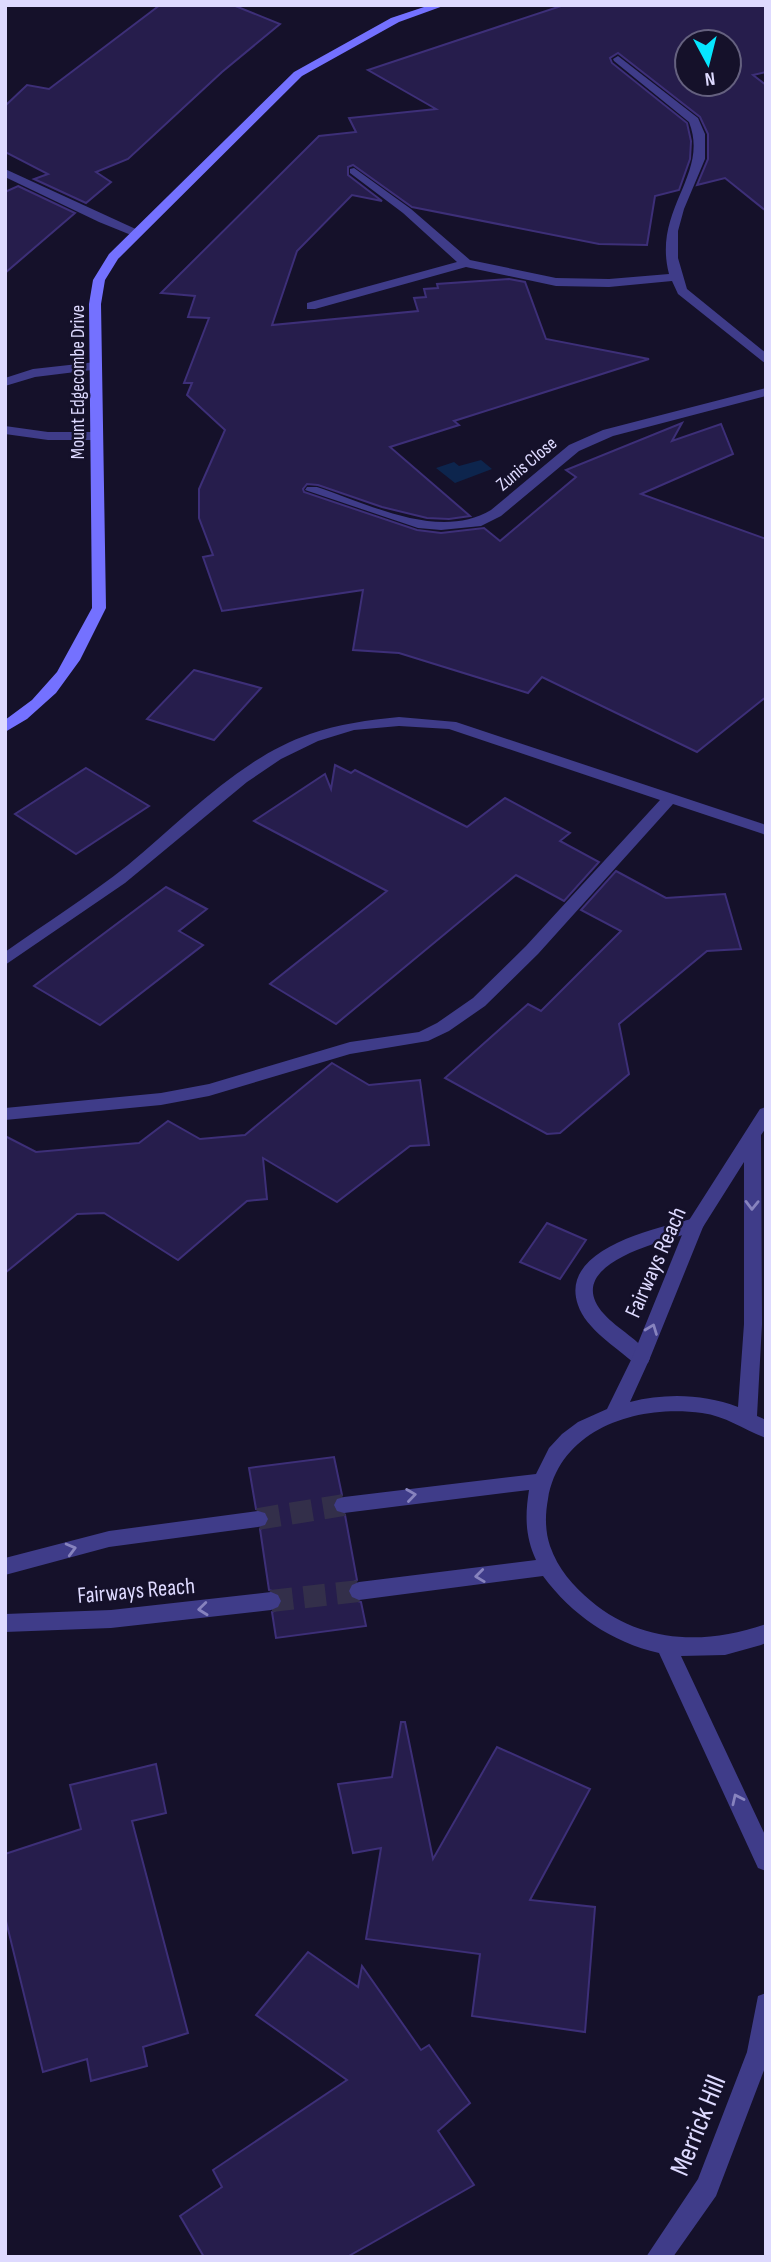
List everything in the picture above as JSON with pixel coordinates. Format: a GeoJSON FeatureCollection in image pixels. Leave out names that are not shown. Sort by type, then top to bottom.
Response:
{"type":"FeatureCollection","features":[{"type":"Feature","properties":{"kind":"street","name":"Mount Edgecombe Drive"},"geometry":{"type":"LineString","coordinates":[[5,727],[27,714],[59,681],[82,648],[99,608],[96,304],[99,280],[113,257],[136,233],[298,74],[395,20],[441,5]]}},
{"type":"Feature","properties":{"kind":"street"},"geometry":{"type":"LineString","coordinates":[[618,58],[694,120],[700,132],[702,144],[698,167],[674,222],[670,259],[675,277],[682,291],[766,360]]}},
{"type":"Feature","properties":{"kind":"street"},"geometry":{"type":"LineString","coordinates":[[354,171],[407,211],[466,263]]}},
{"type":"Feature","properties":{"kind":"street"},"geometry":{"type":"LineString","coordinates":[[5,172],[103,220],[136,233]]}},
{"type":"Feature","properties":{"kind":"street"},"geometry":{"type":"LineString","coordinates":[[311,306],[466,263],[556,282],[609,283],[675,277]]}},
{"type":"Feature","properties":{"kind":"street"},"geometry":{"type":"LineString","coordinates":[[5,382],[33,373],[96,366]]}},
{"type":"Feature","properties":{"kind":"street","name":"Zunis Close"},"geometry":{"type":"LineString","coordinates":[[312,490],[418,524],[453,525],[481,522],[496,513],[574,448],[608,433],[766,392]]}},
{"type":"Feature","properties":{"kind":"street"},"geometry":{"type":"LineString","coordinates":[[5,430],[48,436],[96,436]]}},
{"type":"Feature","properties":{"kind":"street"},"geometry":{"type":"LineString","coordinates":[[5,960],[134,868],[202,808],[271,758],[305,740],[342,728],[388,722],[425,721],[451,725],[766,830]]}},
{"type":"Feature","properties":{"kind":"street"},"geometry":{"type":"LineString","coordinates":[[5,1114],[162,1099],[209,1090],[350,1048],[422,1037],[443,1027],[479,1002],[531,950],[671,797]]}},
{"type":"Feature","properties":{"kind":"street","name":"Fairways Reach"},"geometry":{"type":"LineString","coordinates":[[614,1414],[641,1358],[695,1225],[766,1114]]}},
{"type":"Feature","properties":{"kind":"street"},"geometry":{"type":"LineString","coordinates":[[747,1419],[753,1324],[753,1136]]}},
{"type":"Feature","properties":{"kind":"street"},"geometry":{"type":"LineString","coordinates":[[641,1358],[593,1315],[587,1305],[585,1281],[597,1263],[611,1253],[642,1240],[695,1225]]}},
{"type":"Feature","properties":{"kind":"street"},"geometry":{"type":"LineString","coordinates":[[766,1430],[747,1419],[702,1405],[657,1404],[614,1414],[582,1430],[557,1453],[541,1481],[534,1523],[548,1567],[567,1595],[595,1618],[629,1636],[666,1646],[715,1647],[766,1633]]}},
{"type":"Feature","properties":{"kind":"street"},"geometry":{"type":"LineString","coordinates":[[344,1505],[541,1481]]}},
{"type":"Feature","properties":{"kind":"street","name":"Fairways Reach"},"geometry":{"type":"LineString","coordinates":[[5,1567],[109,1539],[258,1519]]}},
{"type":"Feature","properties":{"kind":"street"},"geometry":{"type":"LineString","coordinates":[[359,1591],[548,1567]]}},
{"type":"Feature","properties":{"kind":"street","name":"Fairways Reach"},"geometry":{"type":"LineString","coordinates":[[5,1623],[111,1619],[271,1601]]}},
{"type":"Feature","properties":{"kind":"street"},"geometry":{"type":"LineString","coordinates":[[666,1646],[766,1861]]}},
{"type":"Feature","properties":{"kind":"street","name":"Merrick Hill"},"geometry":{"type":"LineString","coordinates":[[658,2257],[707,2187],[759,2053],[766,2004]]}},
{"type":"Feature","properties":{"kind":"water"},"geometry":{"type":"Polygon","coordinates":[[[481,460],[492,469],[455,483],[436,468],[454,462],[459,466],[481,460]]]}},
{"type":"Feature","properties":{"kind":"building"},"geometry":{"type":"Polygon","coordinates":[[[160,5],[233,5],[280,24],[222,72],[128,159],[96,172],[111,182],[86,203],[34,179],[48,174],[5,152],[5,106],[27,85],[49,89],[160,5]]]}},
{"type":"Feature","properties":{"kind":"building"},"geometry":{"type":"Polygon","coordinates":[[[564,5],[766,5],[766,72],[753,75],[766,85],[766,211],[725,178],[697,185],[708,159],[708,134],[700,117],[676,98],[743,98],[743,28],[673,28],[673,96],[618,53],[610,58],[612,63],[687,123],[691,141],[690,159],[679,190],[655,196],[647,245],[599,244],[412,207],[353,165],[348,167],[348,175],[382,201],[352,195],[297,251],[272,325],[418,311],[414,298],[426,297],[424,289],[438,288],[437,284],[509,279],[525,282],[546,339],[649,359],[454,421],[459,425],[390,447],[470,516],[427,518],[382,507],[318,485],[307,484],[303,489],[304,492],[417,530],[441,533],[484,528],[500,541],[576,477],[566,470],[682,423],[672,441],[721,424],[733,454],[641,494],[766,539],[766,697],[697,752],[542,677],[528,693],[399,653],[353,650],[363,590],[222,611],[203,557],[213,555],[199,518],[199,489],[225,430],[187,395],[192,383],[184,383],[209,318],[188,317],[195,296],[161,293],[319,136],[356,132],[349,118],[436,109],[368,70],[564,5]]]}},
{"type":"Feature","properties":{"kind":"building"},"geometry":{"type":"Polygon","coordinates":[[[18,186],[75,213],[5,273],[5,192],[18,186]]]}},
{"type":"Feature","properties":{"kind":"building"},"geometry":{"type":"Polygon","coordinates":[[[194,670],[261,688],[214,740],[147,719],[194,670]]]}},
{"type":"Feature","properties":{"kind":"building"},"geometry":{"type":"Polygon","coordinates":[[[335,765],[351,773],[355,770],[467,827],[505,798],[570,833],[560,841],[599,862],[564,901],[516,875],[336,1024],[270,984],[387,891],[254,821],[325,774],[331,789],[335,765]]]}},
{"type":"Feature","properties":{"kind":"building"},"geometry":{"type":"Polygon","coordinates":[[[86,768],[149,806],[76,854],[15,814],[86,768]]]}},
{"type":"Feature","properties":{"kind":"building"},"geometry":{"type":"Polygon","coordinates":[[[616,871],[666,898],[725,894],[741,949],[707,951],[619,1024],[629,1074],[560,1133],[547,1134],[445,1078],[528,1004],[541,1011],[621,931],[581,910],[616,871]]]}},
{"type":"Feature","properties":{"kind":"building"},"geometry":{"type":"Polygon","coordinates":[[[166,887],[207,909],[179,931],[203,945],[100,1025],[34,986],[166,887]]]}},
{"type":"Feature","properties":{"kind":"building"},"geometry":{"type":"Polygon","coordinates":[[[332,1063],[369,1085],[420,1080],[429,1145],[410,1146],[337,1202],[263,1158],[267,1199],[247,1201],[178,1260],[104,1213],[77,1214],[5,1273],[5,1136],[36,1152],[139,1143],[168,1121],[200,1139],[245,1135],[332,1063]]]}},
{"type":"Feature","properties":{"kind":"building"},"geometry":{"type":"Polygon","coordinates":[[[547,1223],[586,1240],[560,1279],[520,1262],[547,1223]]]}},
{"type":"Feature","properties":{"kind":"building"},"geometry":{"type":"Polygon","coordinates":[[[334,1457],[342,1495],[335,1498],[332,1506],[336,1514],[345,1515],[357,1580],[350,1584],[347,1592],[351,1599],[361,1602],[366,1626],[276,1638],[272,1612],[280,1608],[283,1600],[279,1593],[269,1590],[260,1529],[267,1526],[270,1518],[266,1510],[256,1509],[249,1468],[334,1457]]]}},
{"type":"Feature","properties":{"kind":"building"},"geometry":{"type":"Polygon","coordinates":[[[401,1722],[405,1722],[433,1859],[497,1747],[590,1789],[530,1900],[595,1907],[585,2032],[472,2016],[480,1954],[366,1939],[381,1848],[353,1853],[338,1784],[392,1777],[401,1722]]]}},
{"type":"Feature","properties":{"kind":"building"},"geometry":{"type":"Polygon","coordinates":[[[156,1764],[166,1813],[132,1821],[188,2033],[143,2047],[147,2066],[91,2081],[87,2059],[43,2072],[5,1917],[5,1854],[81,1829],[70,1785],[156,1764]]]}},
{"type":"Feature","properties":{"kind":"building"},"geometry":{"type":"Polygon","coordinates":[[[308,1952],[358,1987],[362,1966],[421,2050],[429,2045],[470,2103],[438,2131],[474,2185],[347,2257],[204,2257],[180,2216],[222,2187],[213,2170],[347,2080],[256,2015],[308,1952]]]}},
{"type":"Feature","properties":{"kind":"tunnel"},"geometry":{"type":"LineString","coordinates":[[258,1519],[344,1505]]}},
{"type":"Feature","properties":{"kind":"tunnel"},"geometry":{"type":"LineString","coordinates":[[271,1601],[359,1591]]}}]}
